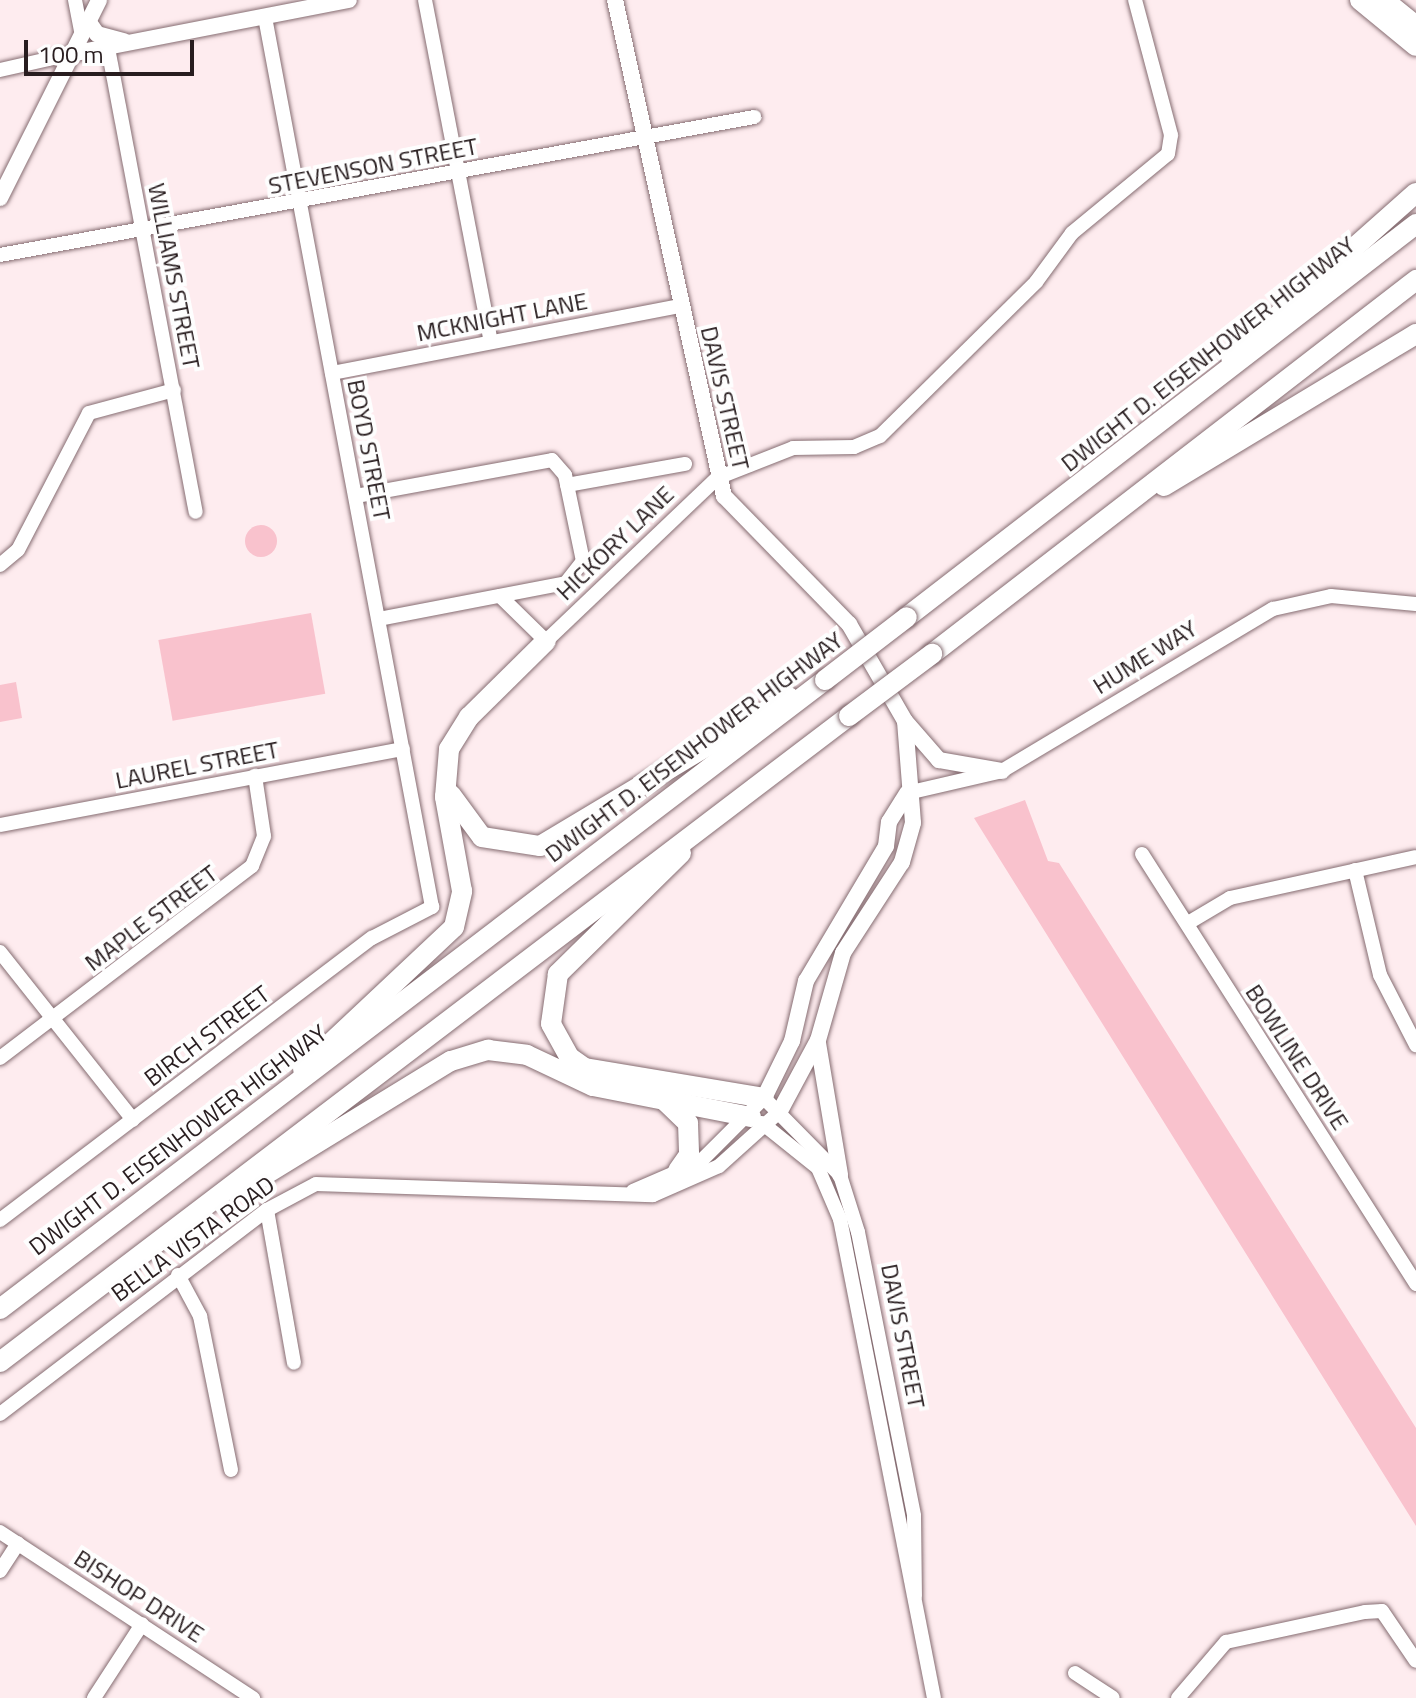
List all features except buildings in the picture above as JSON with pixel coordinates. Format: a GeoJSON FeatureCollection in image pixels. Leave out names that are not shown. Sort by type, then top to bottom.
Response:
{"type":"FeatureCollection","features":[{"type":"Feature","properties":{"kind":"highway"},"geometry":{"type":"LineString","coordinates":[[1360,0],[1416,46]]}},
{"type":"Feature","properties":{"kind":"highway"},"geometry":{"type":"LineString","coordinates":[[1384,0],[1416,26]]}},
{"type":"Feature","properties":{"kind":"highway"},"geometry":{"type":"LineString","coordinates":[[1167,419],[1416,193]]}},
{"type":"Feature","properties":{"kind":"highway","name":"DWIGHT D. EISENHOWER HIGHWAY"},"geometry":{"type":"LineString","coordinates":[[0,1309],[1167,419],[1416,224]]}},
{"type":"Feature","properties":{"kind":"highway"},"geometry":{"type":"LineString","coordinates":[[0,1362],[932,654],[1416,280]]}},
{"type":"Feature","properties":{"kind":"highway"},"geometry":{"type":"LineString","coordinates":[[1125,505],[1198,469],[1416,334]]}},
{"type":"Feature","properties":{"kind":"highway"},"geometry":{"type":"LineString","coordinates":[[286,1091],[325,1041],[433,951],[460,917],[445,779],[455,736],[546,641]]}},
{"type":"Feature","properties":{"kind":"highway"},"geometry":{"type":"LineString","coordinates":[[445,779],[457,809],[482,837],[540,846],[754,713],[825,680]]}},
{"type":"Feature","properties":{"kind":"highway"},"geometry":{"type":"LineString","coordinates":[[702,827],[660,879],[558,974],[551,1024],[569,1057],[585,1068],[772,1105]]}},
{"type":"Feature","properties":{"kind":"highway"},"geometry":{"type":"LineString","coordinates":[[209,1203],[277,1172],[471,1054],[527,1055],[593,1086],[760,1122]]}},
{"type":"Feature","properties":{"kind":"highway"},"geometry":{"type":"LineString","coordinates":[[663,1099],[688,1123],[689,1155],[678,1171]]}},
{"type":"Feature","properties":{"kind":"main road"},"geometry":{"type":"LineString","coordinates":[[0,198],[99,0]]}},
{"type":"Feature","properties":{"kind":"main road"},"geometry":{"type":"LineString","coordinates":[[71,54],[349,0]]}},
{"type":"Feature","properties":{"kind":"main road","name":"DAVIS STREET"},"geometry":{"type":"LineString","coordinates":[[615,0],[717,478],[740,519],[849,624],[905,721],[907,793],[913,823],[902,862],[843,953],[818,1040],[772,1105]]}},
{"type":"Feature","properties":{"kind":"main road"},"geometry":{"type":"LineString","coordinates":[[85,28],[110,40],[134,42]]}},
{"type":"Feature","properties":{"kind":"main road"},"geometry":{"type":"LineString","coordinates":[[905,721],[939,760],[1002,771]]}},
{"type":"Feature","properties":{"kind":"main road","name":"DAVIS STREET"},"geometry":{"type":"LineString","coordinates":[[772,1105],[806,981],[886,846],[889,822],[907,793]]}},
{"type":"Feature","properties":{"kind":"main road"},"geometry":{"type":"LineString","coordinates":[[818,1040],[840,1175]]}},
{"type":"Feature","properties":{"kind":"street"},"geometry":{"type":"LineString","coordinates":[[75,0],[85,28]]}},
{"type":"Feature","properties":{"kind":"street"},"geometry":{"type":"LineString","coordinates":[[425,0],[491,342]]}},
{"type":"Feature","properties":{"kind":"street"},"geometry":{"type":"LineString","coordinates":[[717,478],[793,448],[874,441],[1036,282],[1072,233],[1168,154],[1171,135],[1135,0]]}},
{"type":"Feature","properties":{"kind":"street","name":"BOYD STREET"},"geometry":{"type":"LineString","coordinates":[[265,17],[431,891]]}},
{"type":"Feature","properties":{"kind":"street","name":"WILLIAMS STREET"},"geometry":{"type":"LineString","coordinates":[[108,48],[196,512]]}},
{"type":"Feature","properties":{"kind":"street"},"geometry":{"type":"LineString","coordinates":[[0,70],[71,54]]}},
{"type":"Feature","properties":{"kind":"street","name":"STEVENSON STREET"},"geometry":{"type":"LineString","coordinates":[[0,255],[143,232],[754,117]]}},
{"type":"Feature","properties":{"kind":"street","name":"MCKNIGHT LANE"},"geometry":{"type":"LineString","coordinates":[[332,373],[679,306]]}},
{"type":"Feature","properties":{"kind":"street"},"geometry":{"type":"LineString","coordinates":[[0,565],[18,550],[89,413],[174,390]]}},
{"type":"Feature","properties":{"kind":"street"},"geometry":{"type":"LineString","coordinates":[[356,496],[544,459],[558,464],[567,485],[581,571],[566,583],[379,619]]}},
{"type":"Feature","properties":{"kind":"street"},"geometry":{"type":"LineString","coordinates":[[567,485],[685,464]]}},
{"type":"Feature","properties":{"kind":"street","name":"HICKORY LANE"},"geometry":{"type":"LineString","coordinates":[[546,641],[717,478]]}},
{"type":"Feature","properties":{"kind":"street"},"geometry":{"type":"LineString","coordinates":[[500,596],[546,641]]}},
{"type":"Feature","properties":{"kind":"street","name":"HUME WAY"},"geometry":{"type":"LineString","coordinates":[[907,793],[1002,771],[1273,609],[1331,596],[1416,604]]}},
{"type":"Feature","properties":{"kind":"street","name":"LAUREL STREET"},"geometry":{"type":"LineString","coordinates":[[0,825],[403,749]]}},
{"type":"Feature","properties":{"kind":"street","name":"MAPLE STREET"},"geometry":{"type":"LineString","coordinates":[[0,1058],[252,866],[264,836],[255,776]]}},
{"type":"Feature","properties":{"kind":"street","name":"BOWLINE DRIVE"},"geometry":{"type":"LineString","coordinates":[[1142,854],[1416,1284]]}},
{"type":"Feature","properties":{"kind":"street"},"geometry":{"type":"LineString","coordinates":[[1188,923],[1230,898],[1416,857]]}},
{"type":"Feature","properties":{"kind":"street"},"geometry":{"type":"LineString","coordinates":[[1355,870],[1380,975],[1412,1029],[1416,1045]]}},
{"type":"Feature","properties":{"kind":"street","name":"BIRCH STREET"},"geometry":{"type":"LineString","coordinates":[[0,1220],[372,938],[429,912],[431,891]]}},
{"type":"Feature","properties":{"kind":"street"},"geometry":{"type":"LineString","coordinates":[[0,952],[56,1018],[133,1120]]}},
{"type":"Feature","properties":{"kind":"street","name":"DAVIS STREET"},"geometry":{"type":"LineString","coordinates":[[915,1596],[914,1516],[858,1232],[840,1175],[772,1105],[760,1122],[796,1143],[835,1202],[934,1698]]}},
{"type":"Feature","properties":{"kind":"street","name":"BELLA VISTA ROAD"},"geometry":{"type":"LineString","coordinates":[[633,1191],[717,1150],[760,1122]]}},
{"type":"Feature","properties":{"kind":"street","name":"BELLA VISTA ROAD"},"geometry":{"type":"LineString","coordinates":[[0,1414],[267,1210],[316,1184],[341,1180],[633,1191],[653,1195],[700,1178],[760,1122]]}},
{"type":"Feature","properties":{"kind":"street"},"geometry":{"type":"LineString","coordinates":[[267,1210],[294,1363]]}},
{"type":"Feature","properties":{"kind":"street"},"geometry":{"type":"LineString","coordinates":[[178,1275],[200,1316],[231,1470]]}},
{"type":"Feature","properties":{"kind":"street","name":"BISHOP DRIVE"},"geometry":{"type":"LineString","coordinates":[[0,1532],[253,1698]]}},
{"type":"Feature","properties":{"kind":"street"},"geometry":{"type":"LineString","coordinates":[[0,1571],[18,1543]]}},
{"type":"Feature","properties":{"kind":"street"},"geometry":{"type":"LineString","coordinates":[[1178,1698],[1226,1642],[1374,1611],[1382,1611],[1416,1661]]}},
{"type":"Feature","properties":{"kind":"street"},"geometry":{"type":"LineString","coordinates":[[94,1698],[142,1624]]}},
{"type":"Feature","properties":{"kind":"street"},"geometry":{"type":"LineString","coordinates":[[1075,1673],[1113,1698]]}},
{"type":"Feature","properties":{"kind":"shaded area"},"geometry":{"type":"Polygon","coordinates":[[[261,525],[272,530],[277,541],[272,552],[261,557],[250,552],[245,541],[250,530],[261,525]]]}},
{"type":"Feature","properties":{"kind":"shaded area"},"geometry":{"type":"Polygon","coordinates":[[[311,613],[325,694],[173,721],[158,640],[311,613]]]}},
{"type":"Feature","properties":{"kind":"shaded area"},"geometry":{"type":"Polygon","coordinates":[[[16,682],[22,718],[0,722],[0,685],[16,682]]]}},
{"type":"Feature","properties":{"kind":"shaded area"},"geometry":{"type":"Polygon","coordinates":[[[1025,800],[1048,861],[1059,863],[1416,1428],[1416,1526],[974,818],[1025,800]]]}}]}
